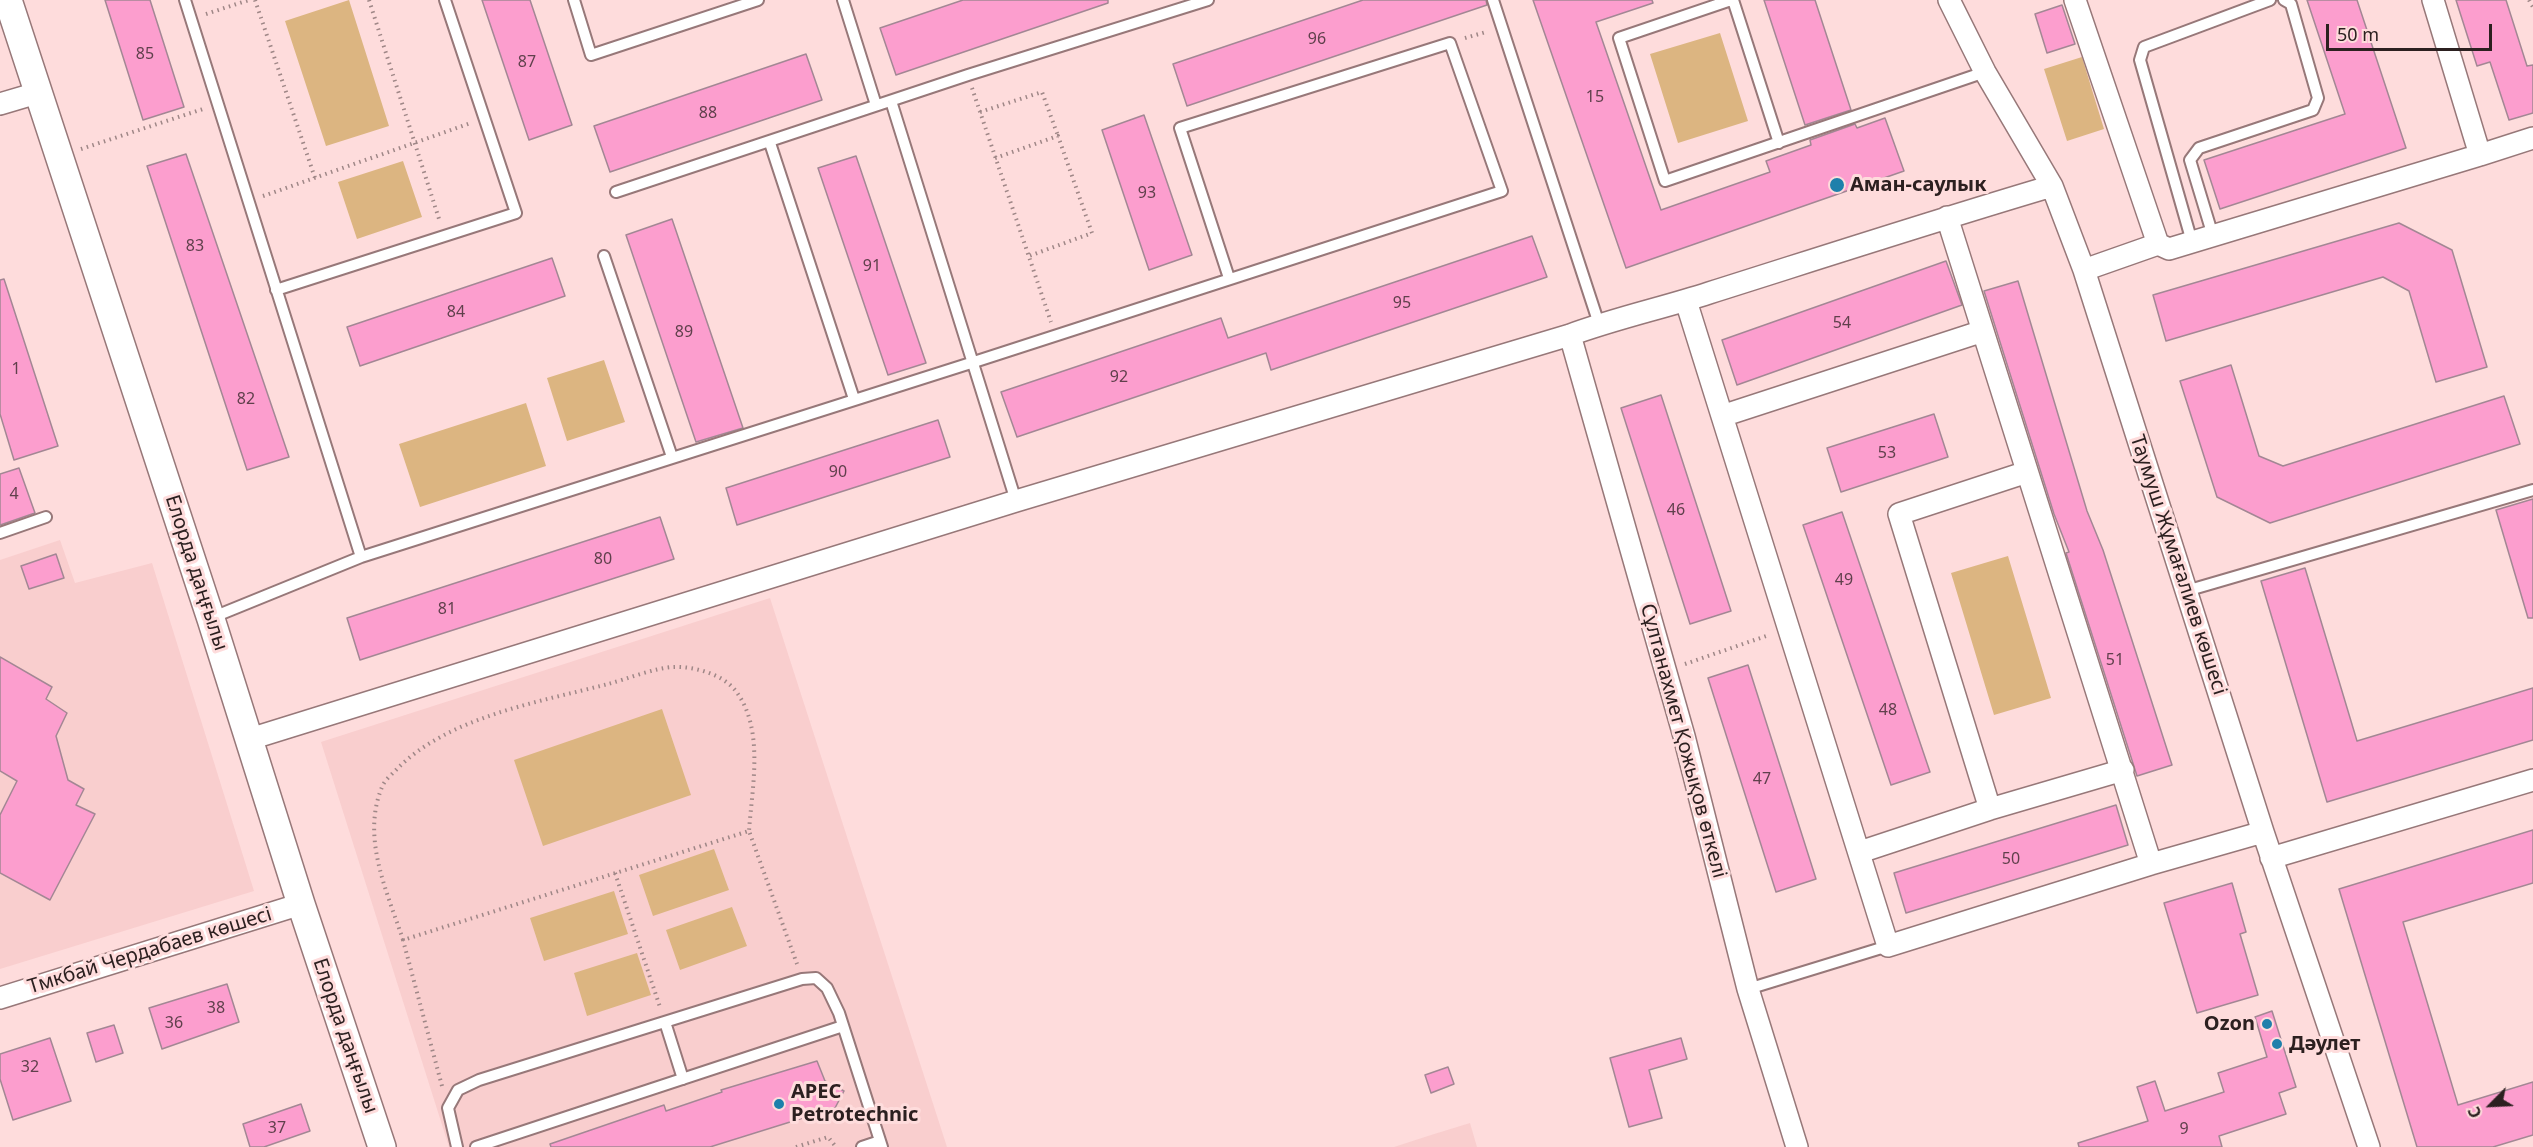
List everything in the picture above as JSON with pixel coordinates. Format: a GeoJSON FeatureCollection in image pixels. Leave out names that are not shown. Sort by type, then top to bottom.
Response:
{"type":"FeatureCollection","features":[{"type":"Feature","properties":{"kind":"street","name":"Елорда даңғылы"},"geometry":{"type":"LineString","coordinates":[[8,0],[382,1147]]}},
{"type":"Feature","properties":{"kind":"street","name":"Таумуш Жұмағалиев көшесі"},"geometry":{"type":"LineString","coordinates":[[1949,0],[1985,72],[2052,186],[2084,270],[2271,858],[2366,1146]]}},
{"type":"Feature","properties":{"kind":"street"},"geometry":{"type":"LineString","coordinates":[[2075,0],[2158,244]]}},
{"type":"Feature","properties":{"kind":"street"},"geometry":{"type":"LineString","coordinates":[[2433,0],[2480,155]]}},
{"type":"Feature","properties":{"kind":"street"},"geometry":{"type":"LineString","coordinates":[[0,104],[37,93]]}},
{"type":"Feature","properties":{"kind":"street"},"geometry":{"type":"LineString","coordinates":[[2084,270],[2158,244],[2169,249],[2533,138]]}},
{"type":"Feature","properties":{"kind":"street"},"geometry":{"type":"LineString","coordinates":[[249,740],[1016,501],[1570,335],[1599,324],[1686,301],[1947,217],[2052,186]]}},
{"type":"Feature","properties":{"kind":"street"},"geometry":{"type":"LineString","coordinates":[[1947,217],[2151,864]]}},
{"type":"Feature","properties":{"kind":"street"},"geometry":{"type":"LineString","coordinates":[[1686,301],[1888,946],[2151,864],[2263,832]]}},
{"type":"Feature","properties":{"kind":"street"},"geometry":{"type":"LineString","coordinates":[[1722,416],[1983,331]]}},
{"type":"Feature","properties":{"kind":"street","name":"Сұлтанахмет Қожықов өткелі"},"geometry":{"type":"LineString","coordinates":[[1570,335],[1666,670],[1748,989],[1797,1147]]}},
{"type":"Feature","properties":{"kind":"street"},"geometry":{"type":"LineString","coordinates":[[1990,809],[1899,514],[2027,472]]}},
{"type":"Feature","properties":{"kind":"street"},"geometry":{"type":"LineString","coordinates":[[1860,852],[1990,809],[2122,770]]}},
{"type":"Feature","properties":{"kind":"street"},"geometry":{"type":"LineString","coordinates":[[2271,858],[2533,780]]}},
{"type":"Feature","properties":{"kind":"street","name":"Тмкбай Чердабаев көшесі"},"geometry":{"type":"LineString","coordinates":[[0,998],[301,904]]}},
{"type":"Feature","properties":{"kind":"lane"},"geometry":{"type":"LineString","coordinates":[[184,0],[361,557]]}},
{"type":"Feature","properties":{"kind":"lane"},"geometry":{"type":"LineString","coordinates":[[276,290],[516,213],[445,0]]}},
{"type":"Feature","properties":{"kind":"lane"},"geometry":{"type":"LineString","coordinates":[[574,0],[591,55],[758,0]]}},
{"type":"Feature","properties":{"kind":"lane"},"geometry":{"type":"LineString","coordinates":[[843,0],[876,105]]}},
{"type":"Feature","properties":{"kind":"lane"},"geometry":{"type":"LineString","coordinates":[[616,192],[770,143],[968,75],[1208,0]]}},
{"type":"Feature","properties":{"kind":"lane"},"geometry":{"type":"LineString","coordinates":[[1493,0],[1599,324]]}},
{"type":"Feature","properties":{"kind":"lane"},"geometry":{"type":"LineString","coordinates":[[1779,143],[1732,0],[1619,38],[1665,180],[1779,143],[1985,72]]}},
{"type":"Feature","properties":{"kind":"lane"},"geometry":{"type":"LineString","coordinates":[[2192,242],[2140,60],[2144,46],[2270,0]]}},
{"type":"Feature","properties":{"kind":"lane"},"geometry":{"type":"LineString","coordinates":[[2213,236],[2190,160],[2199,148],[2313,110],[2318,98],[2291,4],[2284,0]]}},
{"type":"Feature","properties":{"kind":"lane"},"geometry":{"type":"LineString","coordinates":[[211,619],[361,557],[1502,191],[1450,43],[1180,128],[1229,278]]}},
{"type":"Feature","properties":{"kind":"lane"},"geometry":{"type":"LineString","coordinates":[[891,101],[1016,501]]}},
{"type":"Feature","properties":{"kind":"lane"},"geometry":{"type":"LineString","coordinates":[[770,143],[854,399]]}},
{"type":"Feature","properties":{"kind":"lane"},"geometry":{"type":"LineString","coordinates":[[604,256],[672,457]]}},
{"type":"Feature","properties":{"kind":"lane"},"geometry":{"type":"LineString","coordinates":[[2186,591],[2533,490]]}},
{"type":"Feature","properties":{"kind":"lane"},"geometry":{"type":"LineString","coordinates":[[0,533],[46,517]]}},
{"type":"Feature","properties":{"kind":"lane"},"geometry":{"type":"LineString","coordinates":[[1748,989],[1888,946]]}},
{"type":"Feature","properties":{"kind":"lane"},"geometry":{"type":"LineString","coordinates":[[457,1147],[448,1108],[458,1090],[478,1080],[802,979],[816,978],[827,988],[843,1026],[881,1144],[862,1147]]}},
{"type":"Feature","properties":{"kind":"lane"},"geometry":{"type":"LineString","coordinates":[[665,1022],[683,1079]]}},
{"type":"Feature","properties":{"kind":"lane"},"geometry":{"type":"LineString","coordinates":[[476,1147],[843,1026]]}},
{"type":"Feature","properties":{"kind":"path"},"geometry":{"type":"LineString","coordinates":[[191,19],[249,0]]}},
{"type":"Feature","properties":{"kind":"path"},"geometry":{"type":"LineString","coordinates":[[255,0],[315,178]]}},
{"type":"Feature","properties":{"kind":"path"},"geometry":{"type":"LineString","coordinates":[[369,0],[445,236]]}},
{"type":"Feature","properties":{"kind":"path"},"geometry":{"type":"LineString","coordinates":[[2529,0],[2533,7]]}},
{"type":"Feature","properties":{"kind":"path"},"geometry":{"type":"LineString","coordinates":[[1450,43],[1501,27]]}},
{"type":"Feature","properties":{"kind":"path"},"geometry":{"type":"LineString","coordinates":[[968,75],[1055,334]]}},
{"type":"Feature","properties":{"kind":"path"},"geometry":{"type":"LineString","coordinates":[[980,112],[1042,92],[1092,233],[1029,256]]}},
{"type":"Feature","properties":{"kind":"path"},"geometry":{"type":"LineString","coordinates":[[58,157],[218,104]]}},
{"type":"Feature","properties":{"kind":"path"},"geometry":{"type":"LineString","coordinates":[[248,202],[485,118]]}},
{"type":"Feature","properties":{"kind":"path"},"geometry":{"type":"LineString","coordinates":[[995,158],[1058,136]]}},
{"type":"Feature","properties":{"kind":"path"},"geometry":{"type":"LineString","coordinates":[[1666,670],[1789,628]]}},
{"type":"Feature","properties":{"kind":"path"},"geometry":{"type":"LineString","coordinates":[[448,1108],[403,940],[375,853],[374,819],[382,785],[406,759],[447,734],[501,713],[673,667],[706,671],[734,689],[748,714],[754,744],[749,831],[802,979]]}},
{"type":"Feature","properties":{"kind":"path"},"geometry":{"type":"LineString","coordinates":[[403,940],[749,831]]}},
{"type":"Feature","properties":{"kind":"path"},"geometry":{"type":"LineString","coordinates":[[615,873],[665,1022]]}},
{"type":"Feature","properties":{"kind":"path"},"geometry":{"type":"LineString","coordinates":[[796,1147],[828,1137],[836,1147]]}},
{"type":"Feature","properties":{"kind":"shaded area"},"geometry":{"type":"Polygon","coordinates":[[[349,0],[389,126],[326,146],[285,21],[349,0]]]}},
{"type":"Feature","properties":{"kind":"shaded area"},"geometry":{"type":"Polygon","coordinates":[[[1720,33],[1748,121],[1678,143],[1650,54],[1720,33]]]}},
{"type":"Feature","properties":{"kind":"shaded area"},"geometry":{"type":"Polygon","coordinates":[[[2082,57],[2104,129],[2067,141],[2044,69],[2082,57]]]}},
{"type":"Feature","properties":{"kind":"shaded area"},"geometry":{"type":"Polygon","coordinates":[[[403,161],[422,217],[357,239],[338,182],[403,161]]]}},
{"type":"Feature","properties":{"kind":"shaded area"},"geometry":{"type":"Polygon","coordinates":[[[604,360],[625,422],[567,441],[547,378],[604,360]]]}},
{"type":"Feature","properties":{"kind":"shaded area"},"geometry":{"type":"Polygon","coordinates":[[[526,403],[546,466],[420,507],[399,444],[526,403]]]}},
{"type":"Feature","properties":{"kind":"shaded area"},"geometry":{"type":"Polygon","coordinates":[[[60,540],[75,583],[152,563],[254,891],[0,969],[0,560],[60,540]]]}},
{"type":"Feature","properties":{"kind":"shaded area"},"geometry":{"type":"Polygon","coordinates":[[[2008,556],[2051,698],[1994,715],[1951,573],[2008,556]]]}},
{"type":"Feature","properties":{"kind":"shaded area"},"geometry":{"type":"Polygon","coordinates":[[[770,598],[947,1147],[449,1147],[321,742],[770,598]]]}},
{"type":"Feature","properties":{"kind":"shaded area"},"geometry":{"type":"Polygon","coordinates":[[[662,709],[691,795],[543,846],[514,760],[662,709]]]}},
{"type":"Feature","properties":{"kind":"shaded area"},"geometry":{"type":"Polygon","coordinates":[[[714,849],[729,890],[653,916],[639,875],[714,849]]]}},
{"type":"Feature","properties":{"kind":"shaded area"},"geometry":{"type":"Polygon","coordinates":[[[614,891],[628,934],[544,961],[530,918],[614,891]]]}},
{"type":"Feature","properties":{"kind":"shaded area"},"geometry":{"type":"Polygon","coordinates":[[[732,907],[747,946],[680,970],[666,930],[732,907]]]}},
{"type":"Feature","properties":{"kind":"shaded area"},"geometry":{"type":"Polygon","coordinates":[[[637,953],[651,995],[587,1016],[574,973],[637,953]]]}},
{"type":"Feature","properties":{"kind":"shaded area"},"geometry":{"type":"Polygon","coordinates":[[[1470,1123],[1477,1147],[1394,1147],[1431,1135],[1470,1123]]]}},
{"type":"Feature","properties":{"kind":"building"},"geometry":{"type":"Polygon","coordinates":[[[105,0],[150,0],[184,107],[143,120],[105,0]]]}},
{"type":"Feature","properties":{"kind":"building"},"geometry":{"type":"Polygon","coordinates":[[[482,0],[530,0],[572,125],[529,140],[482,0]]]}},
{"type":"Feature","properties":{"kind":"building"},"geometry":{"type":"Polygon","coordinates":[[[963,0],[1108,0],[1108,3],[896,75],[880,28],[963,0]]]}},
{"type":"Feature","properties":{"kind":"building"},"geometry":{"type":"Polygon","coordinates":[[[1363,0],[1486,0],[1487,5],[1187,106],[1173,64],[1363,0]]]}},
{"type":"Feature","properties":{"kind":"building"},"geometry":{"type":"Polygon","coordinates":[[[1533,0],[1652,0],[1653,3],[1596,22],[1661,210],[1770,172],[1766,161],[1811,145],[1810,140],[1855,124],[1857,128],[1885,118],[1904,171],[1626,268],[1533,0]]]}},
{"type":"Feature","properties":{"kind":"building"},"geometry":{"type":"Polygon","coordinates":[[[1764,0],[1815,0],[1851,110],[1805,125],[1764,0]]]}},
{"type":"Feature","properties":{"kind":"building"},"geometry":{"type":"Polygon","coordinates":[[[2307,0],[2357,0],[2406,148],[2220,209],[2204,160],[2345,114],[2307,0]]]}},
{"type":"Feature","properties":{"kind":"building"},"geometry":{"type":"Polygon","coordinates":[[[2456,0],[2506,0],[2527,66],[2533,65],[2533,113],[2509,120],[2490,62],[2477,66],[2456,0]]]}},
{"type":"Feature","properties":{"kind":"building"},"geometry":{"type":"Polygon","coordinates":[[[2062,5],[2075,44],[2047,53],[2035,14],[2062,5]]]}},
{"type":"Feature","properties":{"kind":"building"},"geometry":{"type":"Polygon","coordinates":[[[806,54],[822,100],[610,172],[594,126],[806,54]]]}},
{"type":"Feature","properties":{"kind":"building"},"geometry":{"type":"Polygon","coordinates":[[[1144,115],[1192,255],[1149,270],[1102,130],[1144,115]]]}},
{"type":"Feature","properties":{"kind":"building"},"geometry":{"type":"Polygon","coordinates":[[[186,154],[289,457],[247,470],[147,166],[186,154]]]}},
{"type":"Feature","properties":{"kind":"building"},"geometry":{"type":"Polygon","coordinates":[[[856,156],[926,363],[888,375],[818,168],[856,156]]]}},
{"type":"Feature","properties":{"kind":"building"},"geometry":{"type":"Polygon","coordinates":[[[672,219],[743,428],[696,442],[626,235],[672,219]]]}},
{"type":"Feature","properties":{"kind":"building"},"geometry":{"type":"Polygon","coordinates":[[[2399,223],[2452,250],[2487,367],[2436,382],[2409,291],[2383,277],[2166,341],[2153,295],[2399,223]]]}},
{"type":"Feature","properties":{"kind":"building"},"geometry":{"type":"Polygon","coordinates":[[[1532,236],[1547,277],[1271,370],[1266,353],[1017,437],[1001,392],[1221,318],[1228,338],[1532,236]]]}},
{"type":"Feature","properties":{"kind":"building"},"geometry":{"type":"Polygon","coordinates":[[[552,258],[565,296],[360,366],[347,327],[552,258]]]}},
{"type":"Feature","properties":{"kind":"building"},"geometry":{"type":"Polygon","coordinates":[[[1946,261],[1962,305],[1737,385],[1722,340],[1946,261]]]}},
{"type":"Feature","properties":{"kind":"building"},"geometry":{"type":"Polygon","coordinates":[[[4,279],[58,446],[14,460],[0,414],[0,280],[4,279]]]}},
{"type":"Feature","properties":{"kind":"building"},"geometry":{"type":"Polygon","coordinates":[[[2018,281],[2087,511],[2103,550],[2172,765],[2137,776],[2066,553],[2069,552],[2054,514],[1984,291],[2018,281]]]}},
{"type":"Feature","properties":{"kind":"building"},"geometry":{"type":"Polygon","coordinates":[[[2231,365],[2259,456],[2283,466],[2504,396],[2520,444],[2270,523],[2217,497],[2180,381],[2231,365]]]}},
{"type":"Feature","properties":{"kind":"building"},"geometry":{"type":"Polygon","coordinates":[[[1661,395],[1731,611],[1690,624],[1621,408],[1661,395]]]}},
{"type":"Feature","properties":{"kind":"building"},"geometry":{"type":"Polygon","coordinates":[[[1934,414],[1948,457],[1841,492],[1827,448],[1934,414]]]}},
{"type":"Feature","properties":{"kind":"building"},"geometry":{"type":"Polygon","coordinates":[[[938,420],[950,457],[737,525],[726,488],[938,420]]]}},
{"type":"Feature","properties":{"kind":"building"},"geometry":{"type":"Polygon","coordinates":[[[19,468],[35,513],[0,525],[0,474],[19,468]]]}},
{"type":"Feature","properties":{"kind":"building"},"geometry":{"type":"Polygon","coordinates":[[[2533,499],[2533,618],[2528,618],[2496,510],[2533,499]]]}},
{"type":"Feature","properties":{"kind":"building"},"geometry":{"type":"Polygon","coordinates":[[[1842,512],[1930,772],[1891,785],[1803,525],[1842,512]]]}},
{"type":"Feature","properties":{"kind":"building"},"geometry":{"type":"Polygon","coordinates":[[[660,517],[674,559],[360,660],[347,618],[660,517]]]}},
{"type":"Feature","properties":{"kind":"building"},"geometry":{"type":"Polygon","coordinates":[[[56,554],[64,578],[29,589],[21,566],[56,554]]]}},
{"type":"Feature","properties":{"kind":"building"},"geometry":{"type":"Polygon","coordinates":[[[2305,568],[2357,741],[2533,688],[2533,740],[2327,802],[2261,581],[2305,568]]]}},
{"type":"Feature","properties":{"kind":"building"},"geometry":{"type":"Polygon","coordinates":[[[0,657],[52,687],[46,699],[67,713],[56,736],[68,780],[84,789],[76,805],[95,814],[50,900],[0,873],[0,815],[17,781],[0,771],[0,657]]]}},
{"type":"Feature","properties":{"kind":"building"},"geometry":{"type":"Polygon","coordinates":[[[1748,665],[1816,879],[1776,892],[1708,678],[1748,665]]]}},
{"type":"Feature","properties":{"kind":"building"},"geometry":{"type":"Polygon","coordinates":[[[2116,805],[2128,845],[1906,913],[1894,873],[2116,805]]]}},
{"type":"Feature","properties":{"kind":"building"},"geometry":{"type":"Polygon","coordinates":[[[2533,830],[2533,883],[2403,922],[2458,1105],[2533,1082],[2533,1135],[2493,1147],[2417,1147],[2339,889],[2533,830]]]}},
{"type":"Feature","properties":{"kind":"building"},"geometry":{"type":"Polygon","coordinates":[[[2232,883],[2246,932],[2240,934],[2258,995],[2197,1013],[2164,903],[2232,883]]]}},
{"type":"Feature","properties":{"kind":"building"},"geometry":{"type":"Polygon","coordinates":[[[227,984],[239,1022],[162,1049],[149,1008],[227,984]]]}},
{"type":"Feature","properties":{"kind":"building"},"geometry":{"type":"Polygon","coordinates":[[[2272,1011],[2296,1087],[2279,1093],[2286,1114],[2219,1136],[2222,1147],[2079,1147],[2078,1143],[2148,1121],[2137,1087],[2155,1081],[2165,1111],[2224,1092],[2218,1073],[2267,1057],[2255,1017],[2272,1011]]]}},
{"type":"Feature","properties":{"kind":"building"},"geometry":{"type":"Polygon","coordinates":[[[114,1025],[123,1053],[96,1062],[87,1033],[114,1025]]]}},
{"type":"Feature","properties":{"kind":"building"},"geometry":{"type":"Polygon","coordinates":[[[50,1038],[71,1101],[13,1120],[0,1079],[0,1054],[50,1038]]]}},
{"type":"Feature","properties":{"kind":"building"},"geometry":{"type":"Polygon","coordinates":[[[1681,1038],[1687,1059],[1649,1070],[1662,1118],[1629,1127],[1610,1058],[1681,1038]]]}},
{"type":"Feature","properties":{"kind":"building","name":"APEC Petrotechnic"},"geometry":{"type":"Polygon","coordinates":[[[817,1061],[825,1081],[844,1091],[835,1108],[710,1147],[551,1147],[550,1144],[664,1105],[666,1111],[722,1092],[721,1090],[817,1061]]]}},
{"type":"Feature","properties":{"kind":"building"},"geometry":{"type":"Polygon","coordinates":[[[1448,1067],[1454,1084],[1431,1093],[1425,1075],[1448,1067]]]}},
{"type":"Feature","properties":{"kind":"building"},"geometry":{"type":"Polygon","coordinates":[[[301,1104],[310,1131],[264,1147],[250,1147],[243,1124],[301,1104]]]}},
{"type":"Feature","properties":{"kind":"place","name":"Аман-саулык"},"geometry":{"type":"Point","coordinates":[1837,185]}},
{"type":"Feature","properties":{"kind":"place","name":"Ozon"},"geometry":{"type":"Point","coordinates":[2267,1024]}},
{"type":"Feature","properties":{"kind":"place","name":"Дәулет"},"geometry":{"type":"Point","coordinates":[2277,1044]}},
{"type":"Feature","properties":{"kind":"place","name":"APEC Petrotechnic"},"geometry":{"type":"Point","coordinates":[779,1104]}}]}
